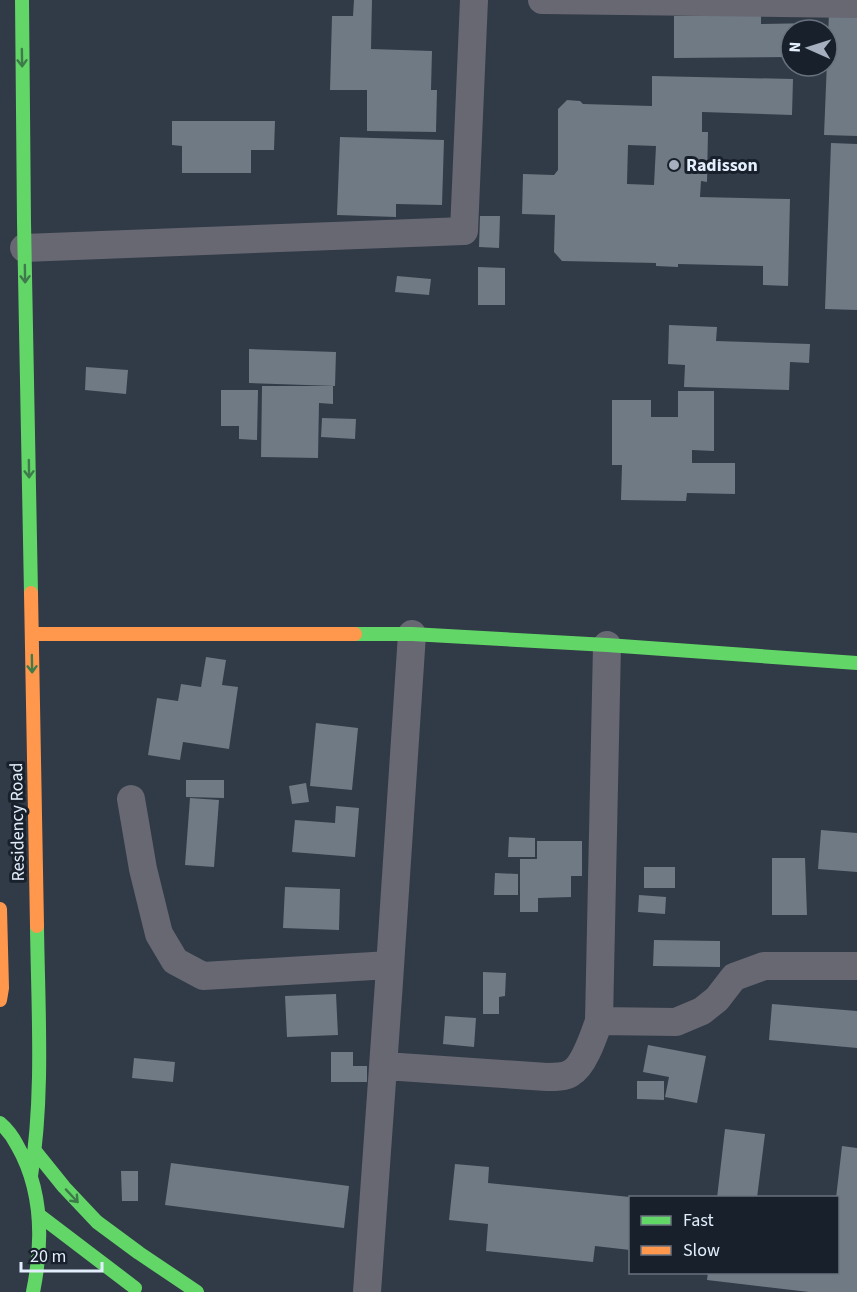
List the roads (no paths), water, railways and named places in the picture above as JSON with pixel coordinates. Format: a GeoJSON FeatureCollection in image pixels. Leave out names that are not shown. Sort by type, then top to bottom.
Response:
{"type":"FeatureCollection","features":[{"type":"Feature","properties":{"kind":"main road","name":"Residency Road"},"geometry":{"type":"LineString","coordinates":[[22,0],[24,248],[39,1063],[35,1151],[31,1176]]}},
{"type":"Feature","properties":{"kind":"main road"},"geometry":{"type":"LineString","coordinates":[[32,634],[412,634],[857,663]]}},
{"type":"Feature","properties":{"kind":"main road"},"geometry":{"type":"LineString","coordinates":[[0,909],[2,988],[0,1000]]}},
{"type":"Feature","properties":{"kind":"main road","name":"Residency Road"},"geometry":{"type":"LineString","coordinates":[[0,1123],[4,1125],[20,1149],[31,1176],[39,1215],[40,1251],[33,1292]]}},
{"type":"Feature","properties":{"kind":"main road"},"geometry":{"type":"LineString","coordinates":[[35,1151],[64,1187],[97,1222],[197,1292]]}},
{"type":"Feature","properties":{"kind":"main road"},"geometry":{"type":"LineString","coordinates":[[39,1215],[140,1289],[111,1292]]}},
{"type":"Feature","properties":{"kind":"street"},"geometry":{"type":"LineString","coordinates":[[24,248],[464,231],[474,0]]}},
{"type":"Feature","properties":{"kind":"street"},"geometry":{"type":"LineString","coordinates":[[542,0],[857,4]]}},
{"type":"Feature","properties":{"kind":"street"},"geometry":{"type":"LineString","coordinates":[[367,1292],[412,634]]}},
{"type":"Feature","properties":{"kind":"street"},"geometry":{"type":"LineString","coordinates":[[384,1066],[547,1077],[572,1072],[583,1059],[599,1021],[607,645]]}},
{"type":"Feature","properties":{"kind":"street"},"geometry":{"type":"LineString","coordinates":[[130,799],[143,870],[159,934],[175,961],[203,976],[390,965]]}},
{"type":"Feature","properties":{"kind":"street"},"geometry":{"type":"LineString","coordinates":[[599,1021],[676,1022],[702,1011],[717,999],[734,977],[764,966],[857,966]]}},
{"type":"Feature","properties":{"kind":"place","name":"Radisson"},"geometry":{"type":"Point","coordinates":[674,165]}}]}
